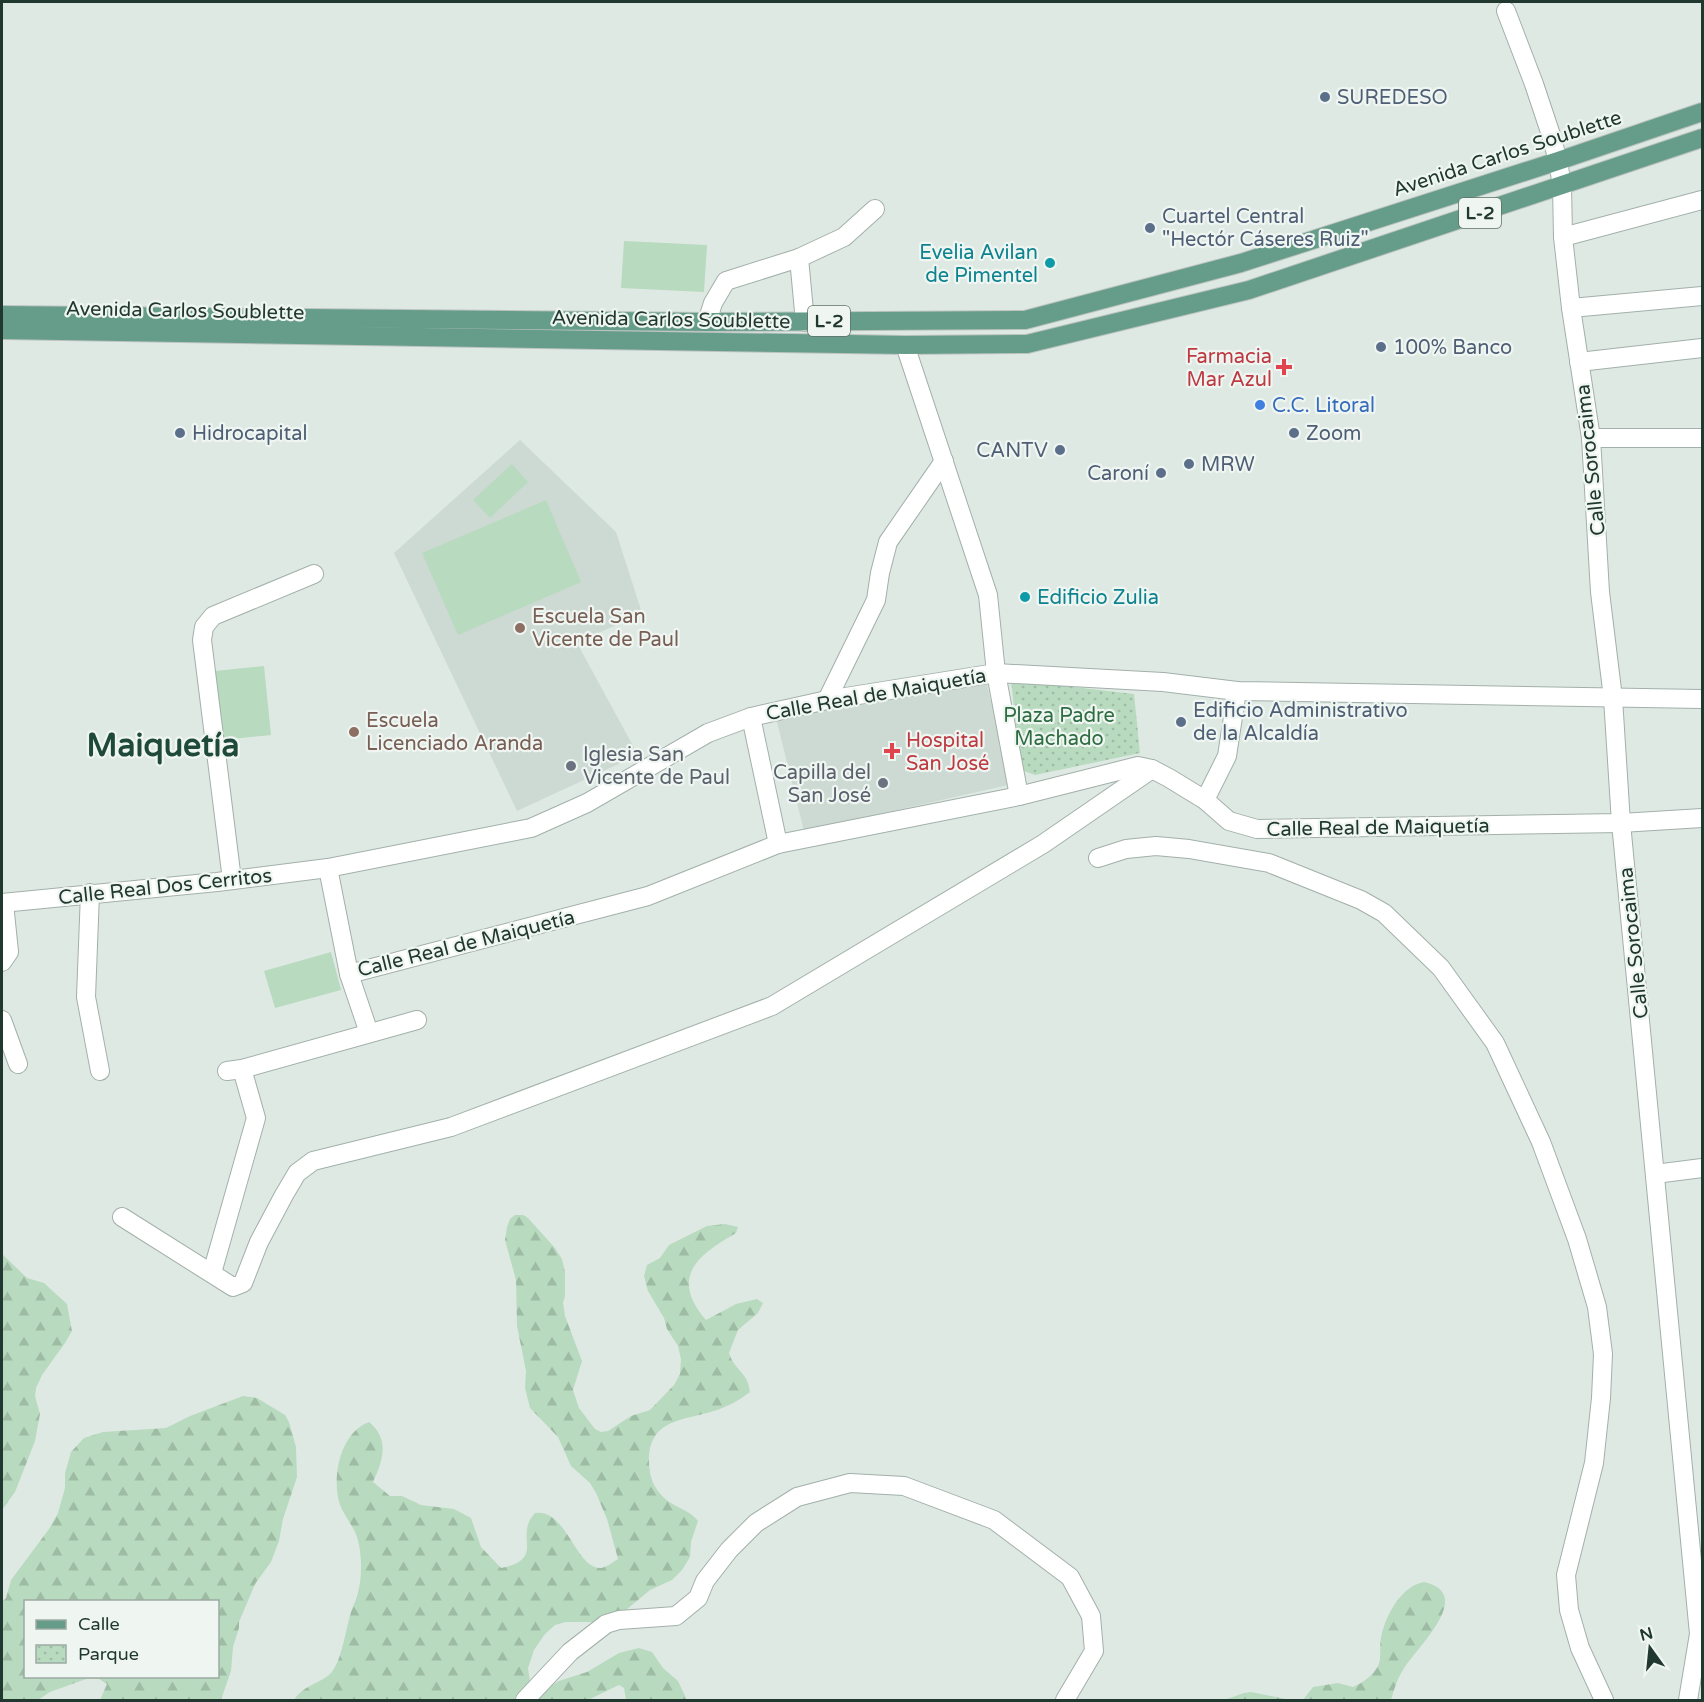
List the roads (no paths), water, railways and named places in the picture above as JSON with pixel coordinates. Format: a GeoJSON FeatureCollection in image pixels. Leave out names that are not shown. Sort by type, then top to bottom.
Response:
{"type":"FeatureCollection","features":[{"type":"Feature","properties":{"kind":"main road","name":"Avenida Carlos Soublette"},"geometry":{"type":"LineString","coordinates":[[2,315],[707,322],[1025,320],[1240,263],[1558,161],[1702,112]]}},
{"type":"Feature","properties":{"kind":"main road","name":"Avenida Carlos Soublette"},"geometry":{"type":"LineString","coordinates":[[2,330],[906,345],[1027,344],[1249,290],[1702,138]]}},
{"type":"Feature","properties":{"kind":"street","name":"Calle Sorocaima"},"geometry":{"type":"LineString","coordinates":[[1506,11],[1534,84],[1558,161],[1571,308],[1591,438],[1600,592],[1613,698],[1621,823],[1699,1634],[1688,1701]]}},
{"type":"Feature","properties":{"kind":"street"},"geometry":{"type":"LineString","coordinates":[[1563,237],[1702,200]]}},
{"type":"Feature","properties":{"kind":"street"},"geometry":{"type":"LineString","coordinates":[[707,322],[712,303],[726,281],[799,258],[844,237],[875,209]]}},
{"type":"Feature","properties":{"kind":"street"},"geometry":{"type":"LineString","coordinates":[[799,258],[805,322]]}},
{"type":"Feature","properties":{"kind":"street"},"geometry":{"type":"LineString","coordinates":[[1571,308],[1702,296]]}},
{"type":"Feature","properties":{"kind":"street"},"geometry":{"type":"LineString","coordinates":[[906,345],[988,595],[996,673],[1019,796]]}},
{"type":"Feature","properties":{"kind":"street"},"geometry":{"type":"LineString","coordinates":[[1579,362],[1702,348]]}},
{"type":"Feature","properties":{"kind":"street"},"geometry":{"type":"LineString","coordinates":[[1591,438],[1702,438]]}},
{"type":"Feature","properties":{"kind":"street"},"geometry":{"type":"LineString","coordinates":[[827,700],[876,600],[888,542],[944,461]]}},
{"type":"Feature","properties":{"kind":"street"},"geometry":{"type":"LineString","coordinates":[[232,880],[202,640],[204,627],[213,616],[314,574]]}},
{"type":"Feature","properties":{"kind":"street","name":"Calle Real de Maiquetía"},"geometry":{"type":"LineString","coordinates":[[1702,699],[1237,691],[1163,682],[996,673],[827,700],[751,717],[708,732],[587,803],[531,828],[328,868],[349,974],[648,896],[778,844],[1019,796],[1138,766],[1152,769],[1205,800],[1229,821],[1257,829],[1621,823],[1702,818]]}},
{"type":"Feature","properties":{"kind":"street"},"geometry":{"type":"LineString","coordinates":[[1205,800],[1227,756],[1237,691]]}},
{"type":"Feature","properties":{"kind":"street"},"geometry":{"type":"LineString","coordinates":[[751,717],[778,844]]}},
{"type":"Feature","properties":{"kind":"street"},"geometry":{"type":"LineString","coordinates":[[122,1217],[233,1287],[243,1282],[259,1242],[297,1173],[312,1161],[451,1127],[772,1006],[1043,844],[1152,769]]}},
{"type":"Feature","properties":{"kind":"street"},"geometry":{"type":"LineString","coordinates":[[1098,858],[1126,849],[1156,846],[1190,849],[1269,863],[1361,900],[1384,913],[1441,968],[1495,1043],[1545,1153],[1577,1239],[1597,1307],[1603,1354],[1602,1398],[1597,1442],[1594,1463],[1566,1575],[1569,1610],[1580,1648],[1604,1701]]}},
{"type":"Feature","properties":{"kind":"street","name":"Calle Real Dos Cerritos"},"geometry":{"type":"LineString","coordinates":[[3,903],[328,868]]}},
{"type":"Feature","properties":{"kind":"street"},"geometry":{"type":"LineString","coordinates":[[90,893],[86,997],[100,1071]]}},
{"type":"Feature","properties":{"kind":"street"},"geometry":{"type":"LineString","coordinates":[[2,962],[9,952],[3,903]]}},
{"type":"Feature","properties":{"kind":"street"},"geometry":{"type":"LineString","coordinates":[[349,974],[369,1033]]}},
{"type":"Feature","properties":{"kind":"street"},"geometry":{"type":"LineString","coordinates":[[2,1020],[18,1064]]}},
{"type":"Feature","properties":{"kind":"street"},"geometry":{"type":"LineString","coordinates":[[212,1273],[256,1118],[235,1070],[417,1020]]}},
{"type":"Feature","properties":{"kind":"street"},"geometry":{"type":"LineString","coordinates":[[1655,1174],[1702,1168]]}},
{"type":"Feature","properties":{"kind":"street"},"geometry":{"type":"LineString","coordinates":[[525,1701],[570,1652],[606,1624],[620,1620],[676,1616],[698,1598],[705,1581],[729,1550],[756,1523],[797,1497],[850,1483],[904,1486],[994,1520],[1070,1577],[1091,1616],[1094,1651],[1065,1701]]}},
{"type":"Feature","properties":{"kind":"place","name":"SUREDESO"},"geometry":{"type":"Point","coordinates":[1325,97]}},
{"type":"Feature","properties":{"kind":"place","name":"Cuartel Central \"Hectór Cáseres Ruiz\""},"geometry":{"type":"Point","coordinates":[1150,228]}},
{"type":"Feature","properties":{"kind":"place","name":"Evelia Avilan de Pimentel"},"geometry":{"type":"Point","coordinates":[1050,263]}},
{"type":"Feature","properties":{"kind":"place","name":"100% Banco"},"geometry":{"type":"Point","coordinates":[1381,347]}},
{"type":"Feature","properties":{"kind":"place","name":"Farmacia Mar Azul"},"geometry":{"type":"Point","coordinates":[1284,367]}},
{"type":"Feature","properties":{"kind":"place","name":"C.C. Litoral"},"geometry":{"type":"Point","coordinates":[1260,405]}},
{"type":"Feature","properties":{"kind":"place","name":"Hidrocapital"},"geometry":{"type":"Point","coordinates":[180,433]}},
{"type":"Feature","properties":{"kind":"place","name":"Zoom"},"geometry":{"type":"Point","coordinates":[1294,433]}},
{"type":"Feature","properties":{"kind":"place","name":"CANTV"},"geometry":{"type":"Point","coordinates":[1060,450]}},
{"type":"Feature","properties":{"kind":"place","name":"MRW"},"geometry":{"type":"Point","coordinates":[1189,464]}},
{"type":"Feature","properties":{"kind":"place","name":"Caroní"},"geometry":{"type":"Point","coordinates":[1161,473]}},
{"type":"Feature","properties":{"kind":"place","name":"Edificio Zulia"},"geometry":{"type":"Point","coordinates":[1025,597]}},
{"type":"Feature","properties":{"kind":"place","name":"Escuela San Vicente de Paul"},"geometry":{"type":"Point","coordinates":[520,628]}},
{"type":"Feature","properties":{"kind":"place","name":"Edificio Administrativo de la Alcaldía"},"geometry":{"type":"Point","coordinates":[1181,722]}},
{"type":"Feature","properties":{"kind":"place","name":"Escuela Licenciado Aranda"},"geometry":{"type":"Point","coordinates":[354,732]}},
{"type":"Feature","properties":{"kind":"place","name":"Hospital San José"},"geometry":{"type":"Point","coordinates":[892,751]}},
{"type":"Feature","properties":{"kind":"place","name":"Iglesia San Vicente de Paul"},"geometry":{"type":"Point","coordinates":[571,766]}},
{"type":"Feature","properties":{"kind":"place","name":"Capilla del San José"},"geometry":{"type":"Point","coordinates":[883,783]}},
{"type":"Feature","properties":{"kind":"district","name":"Maiquetía"},"geometry":{"type":"Point","coordinates":[163,745]}},
{"type":"Feature","properties":{"kind":"park label","name":"Plaza Padre Machado"},"geometry":{"type":"Point","coordinates":[1059,726]}}]}
